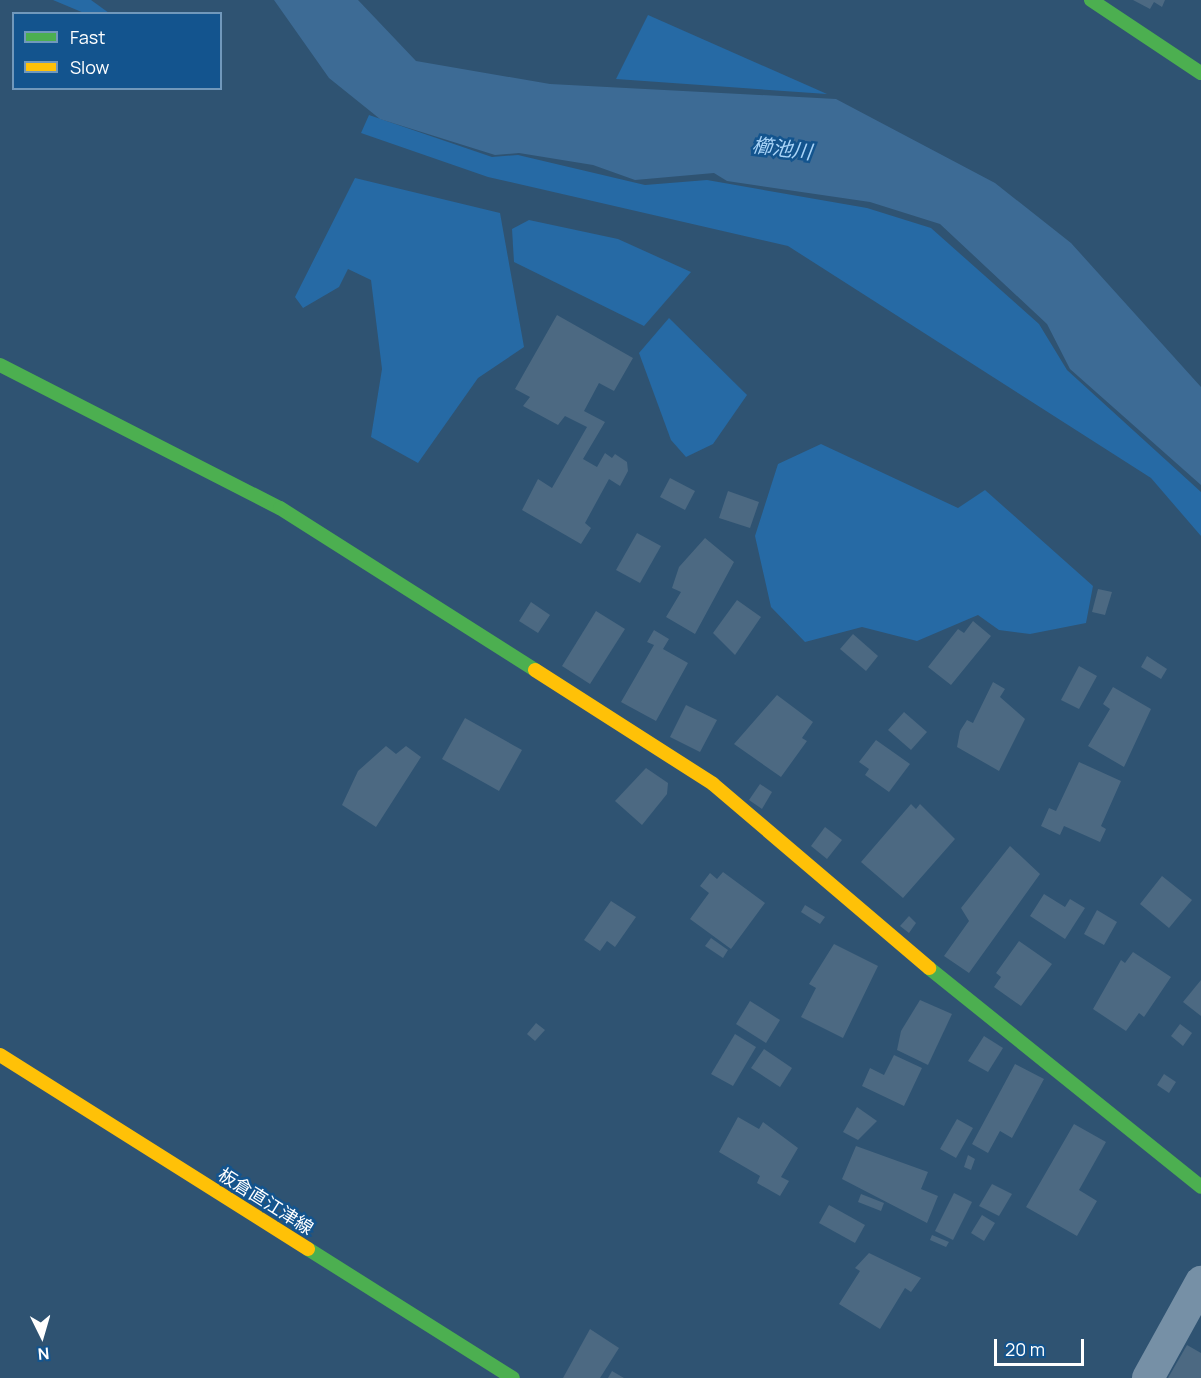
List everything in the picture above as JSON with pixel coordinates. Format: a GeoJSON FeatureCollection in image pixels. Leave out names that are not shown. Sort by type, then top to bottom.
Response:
{"type":"FeatureCollection","features":[{"type":"Feature","properties":{"kind":"street"},"geometry":{"type":"LineString","coordinates":[[1091,0],[1201,73]]}},
{"type":"Feature","properties":{"kind":"street"},"geometry":{"type":"LineString","coordinates":[[0,364],[279,508],[713,784],[910,953],[1201,1187]]}},
{"type":"Feature","properties":{"kind":"street","name":"板倉直江津線"},"geometry":{"type":"LineString","coordinates":[[0,1055],[513,1378]]}},
{"type":"Feature","properties":{"kind":"street"},"geometry":{"type":"LineString","coordinates":[[1148,1378],[1201,1282]]}},
{"type":"Feature","properties":{"kind":"shaded area"},"geometry":{"type":"Polygon","coordinates":[[[53,0],[91,0],[108,12],[82,12],[53,0]]]}},
{"type":"Feature","properties":{"kind":"shaded area"},"geometry":{"type":"Polygon","coordinates":[[[648,15],[827,94],[616,79],[648,15]]]}},
{"type":"Feature","properties":{"kind":"shaded area"},"geometry":{"type":"Polygon","coordinates":[[[369,115],[492,157],[518,155],[645,185],[707,180],[867,208],[931,228],[1039,324],[1067,370],[1201,492],[1201,536],[1151,478],[788,246],[488,177],[361,133],[369,115]]]}},
{"type":"Feature","properties":{"kind":"shaded area"},"geometry":{"type":"Polygon","coordinates":[[[355,178],[500,213],[524,347],[478,378],[418,463],[371,437],[382,369],[371,280],[348,269],[339,287],[303,308],[295,297],[355,178]]]}},
{"type":"Feature","properties":{"kind":"shaded area"},"geometry":{"type":"Polygon","coordinates":[[[529,220],[618,239],[691,272],[644,326],[514,262],[512,229],[529,220]]]}},
{"type":"Feature","properties":{"kind":"shaded area"},"geometry":{"type":"Polygon","coordinates":[[[669,318],[747,395],[713,444],[686,457],[671,440],[639,353],[669,318]]]}},
{"type":"Feature","properties":{"kind":"shaded area"},"geometry":{"type":"Polygon","coordinates":[[[821,444],[958,508],[985,490],[1093,586],[1086,623],[1030,634],[999,630],[978,615],[917,641],[862,627],[805,642],[771,607],[755,536],[778,464],[821,444]]]}},
{"type":"Feature","properties":{"kind":"water","name":"櫛池川"},"geometry":{"type":"Polygon","coordinates":[[[274,0],[358,0],[416,61],[550,84],[836,99],[995,183],[1071,243],[1201,387],[1201,485],[1070,369],[1047,324],[940,224],[870,202],[727,181],[714,173],[635,180],[593,165],[519,153],[495,155],[380,119],[329,78],[274,0]]]}},
{"type":"Feature","properties":{"kind":"building"},"geometry":{"type":"Polygon","coordinates":[[[1133,0],[1165,0],[1162,7],[1154,2],[1150,9],[1133,0]]]}},
{"type":"Feature","properties":{"kind":"building"},"geometry":{"type":"Polygon","coordinates":[[[557,315],[633,358],[614,391],[599,383],[584,411],[605,422],[583,459],[597,467],[605,453],[612,458],[615,454],[627,462],[628,471],[620,486],[609,479],[585,523],[591,528],[581,544],[522,510],[538,479],[552,488],[587,427],[565,416],[558,425],[523,406],[530,397],[515,389],[557,315]]]}},
{"type":"Feature","properties":{"kind":"building"},"geometry":{"type":"Polygon","coordinates":[[[670,478],[695,491],[685,510],[660,497],[670,478]]]}},
{"type":"Feature","properties":{"kind":"building"},"geometry":{"type":"Polygon","coordinates":[[[728,491],[759,502],[750,528],[719,518],[728,491]]]}},
{"type":"Feature","properties":{"kind":"building"},"geometry":{"type":"Polygon","coordinates":[[[637,533],[661,546],[640,583],[616,570],[637,533]]]}},
{"type":"Feature","properties":{"kind":"building"},"geometry":{"type":"Polygon","coordinates":[[[705,538],[734,562],[695,634],[666,617],[681,592],[672,588],[679,567],[705,538]]]}},
{"type":"Feature","properties":{"kind":"building"},"geometry":{"type":"Polygon","coordinates":[[[1098,589],[1112,592],[1105,615],[1092,612],[1098,589]]]}},
{"type":"Feature","properties":{"kind":"building"},"geometry":{"type":"Polygon","coordinates":[[[737,600],[761,617],[735,655],[713,633],[737,600]]]}},
{"type":"Feature","properties":{"kind":"building"},"geometry":{"type":"Polygon","coordinates":[[[531,602],[550,615],[538,633],[519,621],[531,602]]]}},
{"type":"Feature","properties":{"kind":"building"},"geometry":{"type":"Polygon","coordinates":[[[596,611],[625,629],[590,684],[562,666],[596,611]]]}},
{"type":"Feature","properties":{"kind":"building"},"geometry":{"type":"Polygon","coordinates":[[[973,621],[991,636],[951,685],[928,667],[958,629],[964,633],[973,621]]]}},
{"type":"Feature","properties":{"kind":"building"},"geometry":{"type":"Polygon","coordinates":[[[654,630],[669,639],[663,649],[688,663],[656,721],[621,702],[654,645],[647,642],[654,630]]]}},
{"type":"Feature","properties":{"kind":"building"},"geometry":{"type":"Polygon","coordinates":[[[853,634],[878,656],[866,671],[840,649],[853,634]]]}},
{"type":"Feature","properties":{"kind":"building"},"geometry":{"type":"Polygon","coordinates":[[[1147,656],[1167,669],[1161,679],[1141,667],[1147,656]]]}},
{"type":"Feature","properties":{"kind":"building"},"geometry":{"type":"Polygon","coordinates":[[[1079,666],[1097,676],[1079,709],[1061,700],[1079,666]]]}},
{"type":"Feature","properties":{"kind":"building"},"geometry":{"type":"Polygon","coordinates":[[[993,682],[1005,689],[1000,697],[1025,719],[999,771],[957,747],[960,731],[967,720],[973,723],[993,682]]]}},
{"type":"Feature","properties":{"kind":"building"},"geometry":{"type":"Polygon","coordinates":[[[1113,687],[1151,709],[1124,767],[1088,746],[1110,709],[1103,704],[1113,687]]]}},
{"type":"Feature","properties":{"kind":"building"},"geometry":{"type":"Polygon","coordinates":[[[777,695],[813,722],[802,738],[807,741],[781,777],[734,744],[777,695]]]}},
{"type":"Feature","properties":{"kind":"building"},"geometry":{"type":"Polygon","coordinates":[[[686,705],[717,720],[700,752],[670,737],[686,705]]]}},
{"type":"Feature","properties":{"kind":"building"},"geometry":{"type":"Polygon","coordinates":[[[904,712],[927,732],[911,750],[888,730],[904,712]]]}},
{"type":"Feature","properties":{"kind":"building"},"geometry":{"type":"Polygon","coordinates":[[[465,718],[522,750],[499,791],[442,759],[465,718]]]}},
{"type":"Feature","properties":{"kind":"building"},"geometry":{"type":"Polygon","coordinates":[[[876,740],[910,764],[889,792],[865,775],[869,769],[859,762],[876,740]]]}},
{"type":"Feature","properties":{"kind":"building"},"geometry":{"type":"Polygon","coordinates":[[[386,746],[396,754],[406,746],[421,757],[376,827],[342,805],[358,771],[386,746]]]}},
{"type":"Feature","properties":{"kind":"building"},"geometry":{"type":"Polygon","coordinates":[[[1079,762],[1121,781],[1101,826],[1106,829],[1100,842],[1064,826],[1060,835],[1041,826],[1049,808],[1056,811],[1079,762]]]}},
{"type":"Feature","properties":{"kind":"building"},"geometry":{"type":"Polygon","coordinates":[[[646,768],[668,783],[667,794],[642,825],[615,801],[646,768]]]}},
{"type":"Feature","properties":{"kind":"building"},"geometry":{"type":"Polygon","coordinates":[[[760,784],[772,792],[762,809],[749,800],[760,784]]]}},
{"type":"Feature","properties":{"kind":"building"},"geometry":{"type":"Polygon","coordinates":[[[911,804],[916,809],[920,804],[955,839],[903,898],[861,862],[911,804]]]}},
{"type":"Feature","properties":{"kind":"building"},"geometry":{"type":"Polygon","coordinates":[[[825,827],[842,840],[827,859],[811,846],[825,827]]]}},
{"type":"Feature","properties":{"kind":"building"},"geometry":{"type":"Polygon","coordinates":[[[1010,846],[1040,874],[969,973],[944,956],[969,921],[961,908],[1010,846]]]}},
{"type":"Feature","properties":{"kind":"building"},"geometry":{"type":"Polygon","coordinates":[[[723,872],[765,903],[731,949],[690,919],[709,893],[700,886],[710,873],[717,879],[723,872]]]}},
{"type":"Feature","properties":{"kind":"building"},"geometry":{"type":"Polygon","coordinates":[[[1162,876],[1192,900],[1169,928],[1140,904],[1162,876]]]}},
{"type":"Feature","properties":{"kind":"building"},"geometry":{"type":"Polygon","coordinates":[[[1044,894],[1065,907],[1070,899],[1085,908],[1065,939],[1030,916],[1044,894]]]}},
{"type":"Feature","properties":{"kind":"building"},"geometry":{"type":"Polygon","coordinates":[[[611,901],[636,917],[615,947],[607,941],[600,951],[584,940],[611,901]]]}},
{"type":"Feature","properties":{"kind":"building"},"geometry":{"type":"Polygon","coordinates":[[[805,905],[825,917],[820,924],[801,912],[805,905]]]}},
{"type":"Feature","properties":{"kind":"building"},"geometry":{"type":"Polygon","coordinates":[[[1097,910],[1117,922],[1104,945],[1084,934],[1097,910]]]}},
{"type":"Feature","properties":{"kind":"building"},"geometry":{"type":"Polygon","coordinates":[[[909,916],[916,923],[909,933],[900,926],[909,916]]]}},
{"type":"Feature","properties":{"kind":"building"},"geometry":{"type":"Polygon","coordinates":[[[711,938],[728,950],[723,958],[705,946],[711,938]]]}},
{"type":"Feature","properties":{"kind":"building"},"geometry":{"type":"Polygon","coordinates":[[[1019,941],[1052,964],[1021,1006],[994,987],[1001,977],[996,973],[1019,941]]]}},
{"type":"Feature","properties":{"kind":"building"},"geometry":{"type":"Polygon","coordinates":[[[834,944],[878,966],[843,1038],[801,1017],[816,988],[809,984],[834,944]]]}},
{"type":"Feature","properties":{"kind":"building"},"geometry":{"type":"Polygon","coordinates":[[[1133,952],[1171,977],[1144,1017],[1139,1013],[1126,1031],[1093,1009],[1121,960],[1125,963],[1133,952]]]}},
{"type":"Feature","properties":{"kind":"building"},"geometry":{"type":"Polygon","coordinates":[[[1201,980],[1201,1016],[1183,1002],[1201,980]]]}},
{"type":"Feature","properties":{"kind":"building"},"geometry":{"type":"Polygon","coordinates":[[[920,1000],[952,1014],[928,1065],[897,1050],[901,1031],[920,1000]]]}},
{"type":"Feature","properties":{"kind":"building"},"geometry":{"type":"Polygon","coordinates":[[[750,1001],[780,1020],[766,1043],[736,1024],[750,1001]]]}},
{"type":"Feature","properties":{"kind":"building"},"geometry":{"type":"Polygon","coordinates":[[[536,1023],[545,1030],[535,1041],[527,1034],[536,1023]]]}},
{"type":"Feature","properties":{"kind":"building"},"geometry":{"type":"Polygon","coordinates":[[[1180,1024],[1192,1033],[1183,1046],[1171,1036],[1180,1024]]]}},
{"type":"Feature","properties":{"kind":"building"},"geometry":{"type":"Polygon","coordinates":[[[735,1034],[756,1047],[733,1086],[711,1074],[735,1034]]]}},
{"type":"Feature","properties":{"kind":"building"},"geometry":{"type":"Polygon","coordinates":[[[984,1036],[1003,1048],[988,1072],[968,1061],[984,1036]]]}},
{"type":"Feature","properties":{"kind":"building"},"geometry":{"type":"Polygon","coordinates":[[[764,1049],[792,1068],[780,1087],[751,1068],[764,1049]]]}},
{"type":"Feature","properties":{"kind":"building"},"geometry":{"type":"Polygon","coordinates":[[[894,1055],[922,1068],[904,1106],[862,1086],[870,1068],[884,1075],[894,1055]]]}},
{"type":"Feature","properties":{"kind":"building"},"geometry":{"type":"Polygon","coordinates":[[[1015,1064],[1044,1079],[1012,1138],[1000,1131],[988,1153],[972,1144],[1015,1064]]]}},
{"type":"Feature","properties":{"kind":"building"},"geometry":{"type":"Polygon","coordinates":[[[1164,1074],[1176,1082],[1169,1093],[1157,1085],[1164,1074]]]}},
{"type":"Feature","properties":{"kind":"building"},"geometry":{"type":"Polygon","coordinates":[[[857,1107],[877,1121],[858,1140],[843,1132],[857,1107]]]}},
{"type":"Feature","properties":{"kind":"building"},"geometry":{"type":"Polygon","coordinates":[[[738,1117],[759,1129],[763,1122],[798,1148],[781,1177],[789,1181],[780,1196],[757,1183],[760,1176],[719,1152],[738,1117]]]}},
{"type":"Feature","properties":{"kind":"building"},"geometry":{"type":"Polygon","coordinates":[[[957,1119],[973,1128],[956,1158],[940,1149],[957,1119]]]}},
{"type":"Feature","properties":{"kind":"building"},"geometry":{"type":"Polygon","coordinates":[[[1074,1124],[1106,1142],[1079,1190],[1097,1201],[1077,1236],[1026,1207],[1074,1124]]]}},
{"type":"Feature","properties":{"kind":"building"},"geometry":{"type":"Polygon","coordinates":[[[856,1146],[928,1172],[921,1189],[938,1196],[927,1223],[842,1179],[856,1146]]]}},
{"type":"Feature","properties":{"kind":"building"},"geometry":{"type":"Polygon","coordinates":[[[968,1155],[975,1159],[971,1170],[964,1167],[968,1155]]]}},
{"type":"Feature","properties":{"kind":"building"},"geometry":{"type":"Polygon","coordinates":[[[992,1184],[1012,1194],[999,1216],[979,1206],[992,1184]]]}},
{"type":"Feature","properties":{"kind":"building"},"geometry":{"type":"Polygon","coordinates":[[[954,1193],[972,1202],[953,1240],[935,1231],[954,1193]]]}},
{"type":"Feature","properties":{"kind":"building"},"geometry":{"type":"Polygon","coordinates":[[[861,1194],[884,1203],[881,1211],[858,1202],[861,1194]]]}},
{"type":"Feature","properties":{"kind":"building"},"geometry":{"type":"Polygon","coordinates":[[[829,1205],[865,1225],[855,1243],[819,1223],[829,1205]]]}},
{"type":"Feature","properties":{"kind":"building"},"geometry":{"type":"Polygon","coordinates":[[[982,1215],[995,1223],[984,1241],[971,1233],[982,1215]]]}},
{"type":"Feature","properties":{"kind":"building"},"geometry":{"type":"Polygon","coordinates":[[[932,1235],[949,1242],[946,1247],[930,1240],[932,1235]]]}},
{"type":"Feature","properties":{"kind":"building"},"geometry":{"type":"Polygon","coordinates":[[[869,1253],[921,1278],[911,1292],[905,1288],[880,1329],[839,1304],[860,1271],[855,1268],[869,1253]]]}},
{"type":"Feature","properties":{"kind":"building"},"geometry":{"type":"Polygon","coordinates":[[[590,1329],[619,1348],[600,1378],[563,1378],[590,1329]]]}},
{"type":"Feature","properties":{"kind":"building"},"geometry":{"type":"Polygon","coordinates":[[[1187,1345],[1201,1353],[1201,1378],[1168,1378],[1187,1345]]]}},
{"type":"Feature","properties":{"kind":"building"},"geometry":{"type":"Polygon","coordinates":[[[612,1371],[624,1378],[608,1378],[612,1371]]]}},
{"type":"Feature","properties":{"kind":"traffic: fast"},"geometry":{"type":"LineString","coordinates":[[1091,0],[1201,73]]}},
{"type":"Feature","properties":{"kind":"traffic: fast"},"geometry":{"type":"LineString","coordinates":[[0,365],[280,508],[535,670]]}},
{"type":"Feature","properties":{"kind":"traffic: fast"},"geometry":{"type":"LineString","coordinates":[[929,968],[1201,1187]]}},
{"type":"Feature","properties":{"kind":"traffic: fast"},"geometry":{"type":"LineString","coordinates":[[308,1249],[513,1378]]}},
{"type":"Feature","properties":{"kind":"traffic: slow"},"geometry":{"type":"LineString","coordinates":[[535,670],[713,784],[929,968]]}},
{"type":"Feature","properties":{"kind":"traffic: slow"},"geometry":{"type":"LineString","coordinates":[[0,1055],[308,1249]]}}]}
